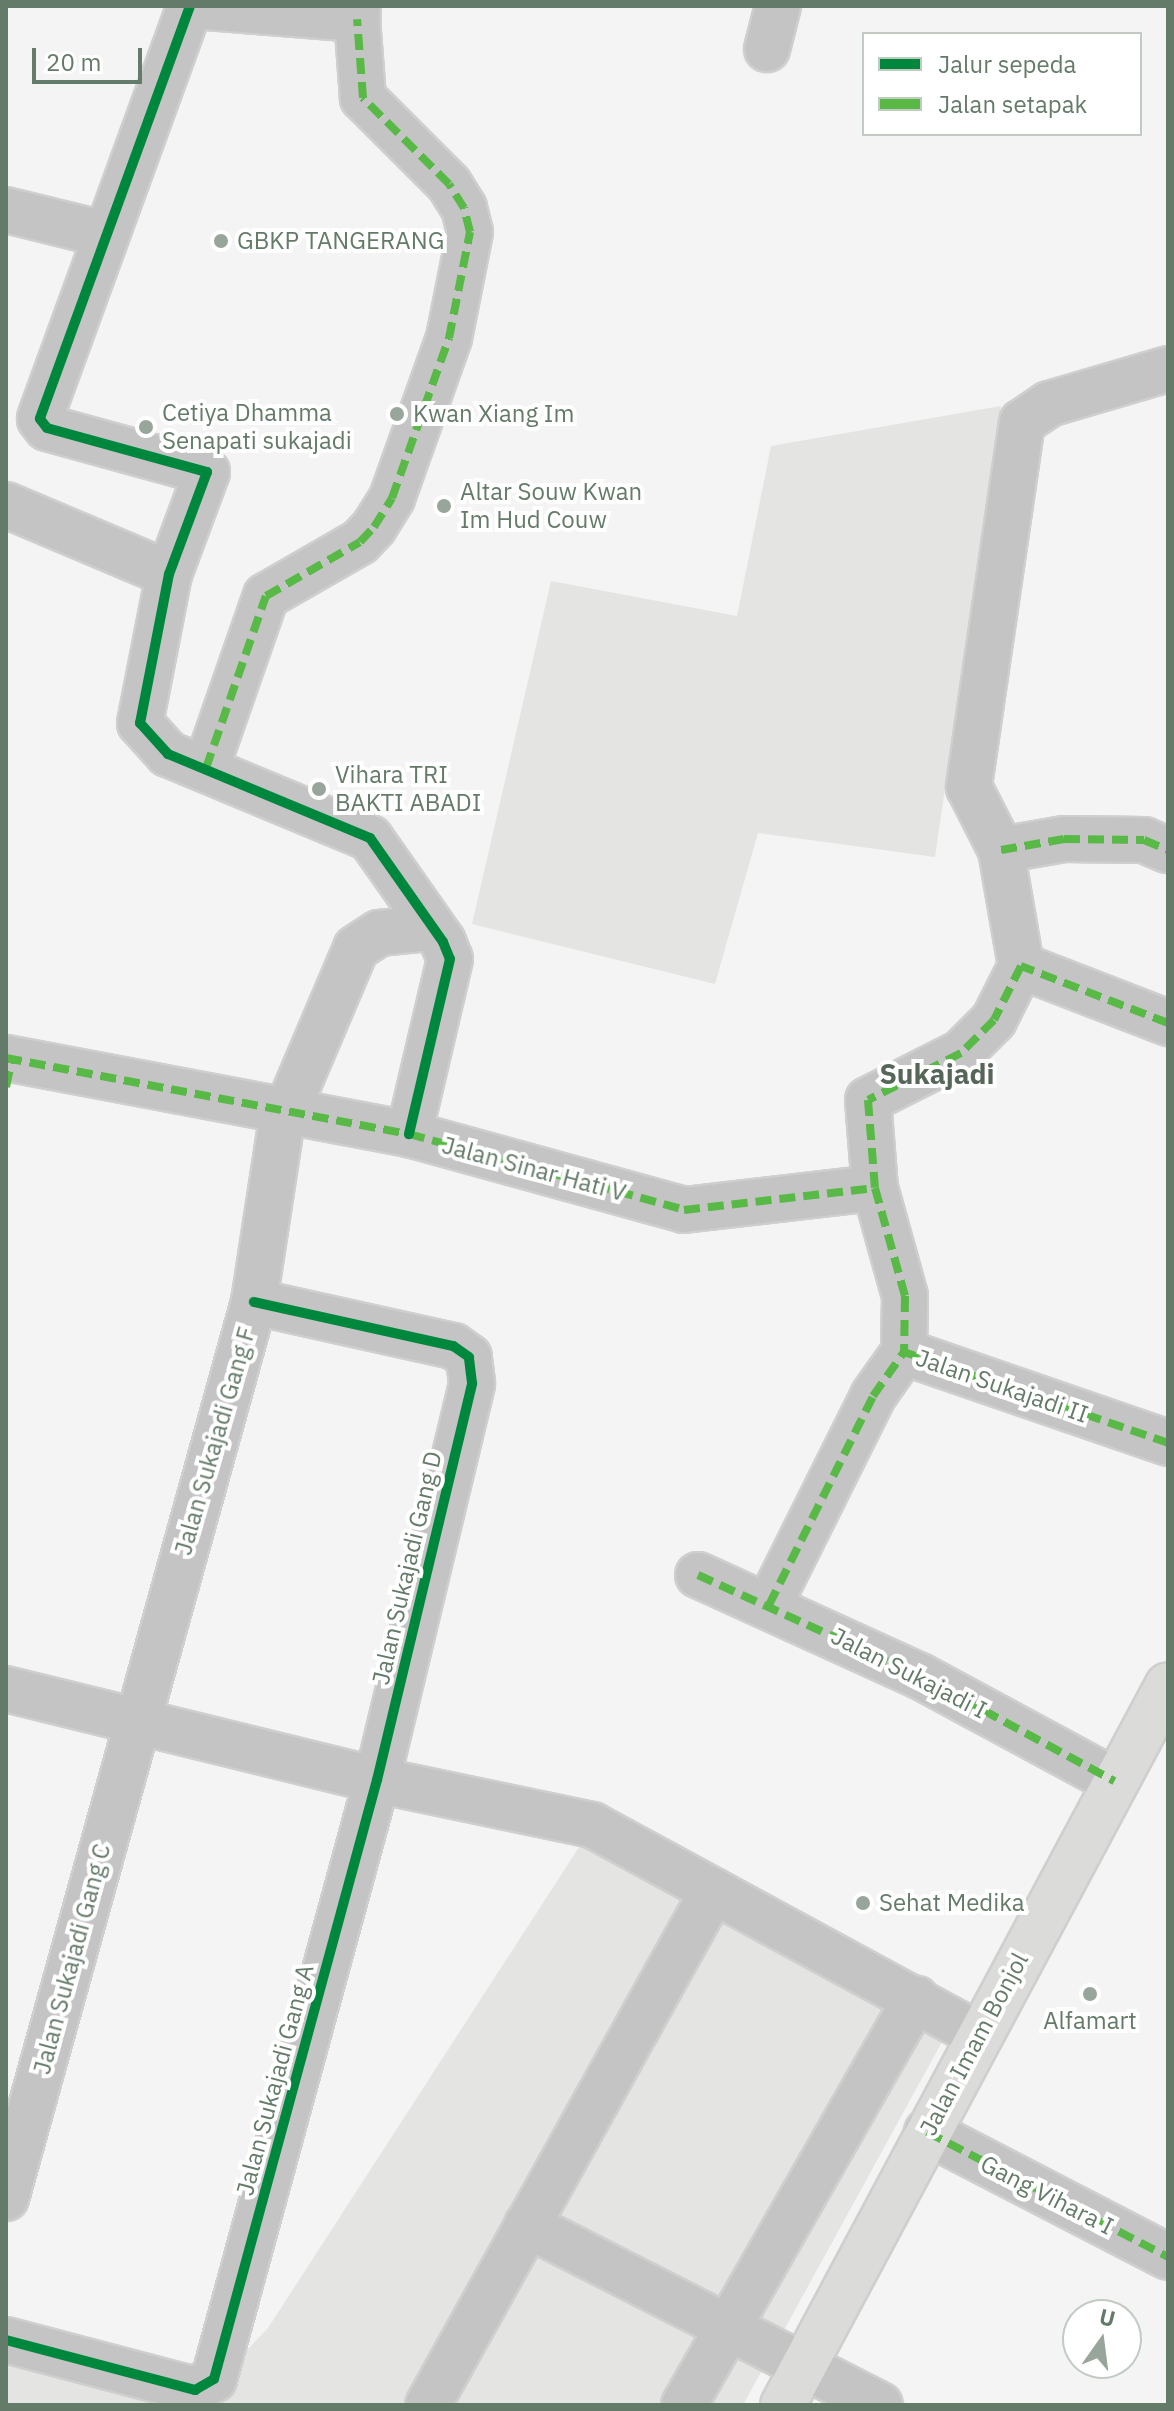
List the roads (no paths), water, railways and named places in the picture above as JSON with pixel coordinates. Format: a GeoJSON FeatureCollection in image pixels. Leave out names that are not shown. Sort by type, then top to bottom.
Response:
{"type":"FeatureCollection","features":[{"type":"Feature","properties":{"kind":"main road","name":"Jalan Imam Bonjol"},"geometry":{"type":"LineString","coordinates":[[783,2405],[978,2035],[1168,1685]]}},
{"type":"Feature","properties":{"kind":"street"},"geometry":{"type":"LineString","coordinates":[[206,768],[266,596],[360,542],[374,527],[392,498],[449,338],[470,232],[464,208],[449,184],[363,98],[357,13],[192,6],[104,234],[40,419],[47,428],[207,472],[169,574],[140,723],[168,754],[370,838],[450,959],[409,1134]]}},
{"type":"Feature","properties":{"kind":"street"},"geometry":{"type":"LineString","coordinates":[[767,49],[778,6]]}},
{"type":"Feature","properties":{"kind":"street"},"geometry":{"type":"LineString","coordinates":[[6,210],[104,234]]}},
{"type":"Feature","properties":{"kind":"street"},"geometry":{"type":"LineString","coordinates":[[1168,369],[1049,404],[1022,422],[969,787],[1001,850],[1021,966],[1168,1023]]}},
{"type":"Feature","properties":{"kind":"street"},"geometry":{"type":"LineString","coordinates":[[6,505],[169,574]]}},
{"type":"Feature","properties":{"kind":"street"},"geometry":{"type":"LineString","coordinates":[[1001,850],[1064,839],[1144,840],[1168,850]]}},
{"type":"Feature","properties":{"kind":"street","name":"Jalan Sukajadi Gang F"},"geometry":{"type":"LineString","coordinates":[[137,1719],[254,1302],[287,1114],[356,948],[379,933],[428,928]]}},
{"type":"Feature","properties":{"kind":"street","name":"Jalan Sukajadi II"},"geometry":{"type":"LineString","coordinates":[[1021,966],[994,1020],[961,1053],[871,1093],[875,1188],[905,1296],[904,1352],[1168,1443]]}},
{"type":"Feature","properties":{"kind":"street","name":"Jalan Sinar Hati V"},"geometry":{"type":"LineString","coordinates":[[8,1068],[409,1134],[684,1210],[875,1188]]}},
{"type":"Feature","properties":{"kind":"street","name":"Jalan Sukajadi Gang D"},"geometry":{"type":"LineString","coordinates":[[254,1302],[453,1346],[472,1365],[377,1780]]}},
{"type":"Feature","properties":{"kind":"street"},"geometry":{"type":"LineString","coordinates":[[769,1605],[873,1396],[904,1352]]}},
{"type":"Feature","properties":{"kind":"street","name":"Jalan Sukajadi I"},"geometry":{"type":"LineString","coordinates":[[698,1575],[920,1676],[1114,1781]]}},
{"type":"Feature","properties":{"kind":"street"},"geometry":{"type":"LineString","coordinates":[[6,1689],[377,1780],[592,1825],[978,2035]]}},
{"type":"Feature","properties":{"kind":"street","name":"Jalan Sukajadi Gang C"},"geometry":{"type":"LineString","coordinates":[[6,2198],[137,1719]]}},
{"type":"Feature","properties":{"kind":"street","name":"Jalan Sukajadi Gang A"},"geometry":{"type":"LineString","coordinates":[[6,2340],[206,2388],[377,1780]]}},
{"type":"Feature","properties":{"kind":"street"},"geometry":{"type":"LineString","coordinates":[[428,2405],[713,1891]]}},
{"type":"Feature","properties":{"kind":"street"},"geometry":{"type":"LineString","coordinates":[[684,2405],[916,1999]]}},
{"type":"Feature","properties":{"kind":"street","name":"Gang Vihara I"},"geometry":{"type":"LineString","coordinates":[[927,2132],[1168,2257]]}},
{"type":"Feature","properties":{"kind":"street"},"geometry":{"type":"LineString","coordinates":[[527,2225],[880,2405]]}},
{"type":"Feature","properties":{"kind":"place","name":"GBKP TANGERANG"},"geometry":{"type":"Point","coordinates":[221,241]}},
{"type":"Feature","properties":{"kind":"place","name":"Kwan Xiang Im"},"geometry":{"type":"Point","coordinates":[397,414]}},
{"type":"Feature","properties":{"kind":"place","name":"Cetiya Dhamma Senapati sukajadi"},"geometry":{"type":"Point","coordinates":[146,427]}},
{"type":"Feature","properties":{"kind":"place","name":"Altar Souw Kwan Im Hud Couw"},"geometry":{"type":"Point","coordinates":[444,506]}},
{"type":"Feature","properties":{"kind":"place","name":"Vihara TRI BAKTI ABADI"},"geometry":{"type":"Point","coordinates":[319,789]}},
{"type":"Feature","properties":{"kind":"place","name":"Sehat Medika"},"geometry":{"type":"Point","coordinates":[863,1903]}},
{"type":"Feature","properties":{"kind":"place","name":"Alfamart"},"geometry":{"type":"Point","coordinates":[1090,1994]}},
{"type":"Feature","properties":{"kind":"district","name":"Sukajadi"},"geometry":{"type":"Point","coordinates":[937,1074]}}]}
